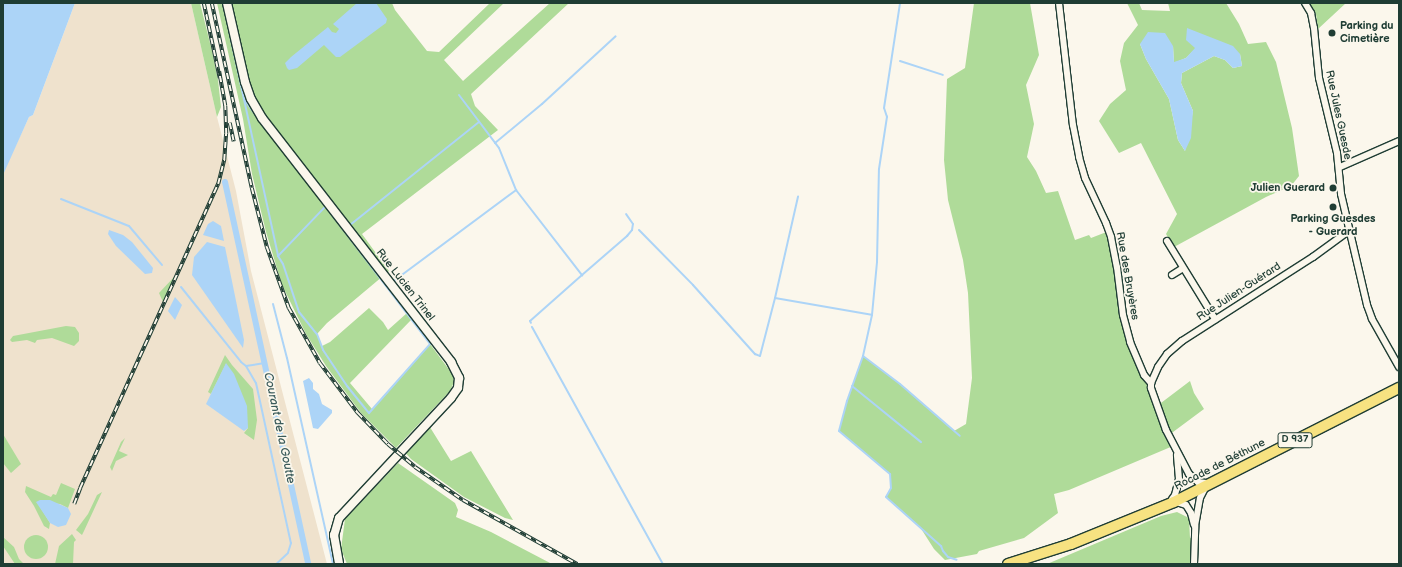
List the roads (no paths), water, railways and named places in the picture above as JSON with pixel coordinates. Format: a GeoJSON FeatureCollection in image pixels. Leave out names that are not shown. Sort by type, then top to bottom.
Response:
{"type":"FeatureCollection","features":[{"type":"Feature","properties":{"kind":"main road","name":"Rocade de Béthune"},"geometry":{"type":"LineString","coordinates":[[1008,564],[1071,544],[1170,502],[1399,388]]}},
{"type":"Feature","properties":{"kind":"main road","name":"Rocade de Béthune"},"geometry":{"type":"LineString","coordinates":[[1372,401],[1399,391]]}},
{"type":"Feature","properties":{"kind":"street","name":"Rue Lucien Trinel"},"geometry":{"type":"LineString","coordinates":[[227,3],[245,82],[251,99],[262,118],[450,362],[459,378],[458,388],[451,398],[339,518],[334,535],[339,564]]}},
{"type":"Feature","properties":{"kind":"street","name":"Rue des Bruyères"},"geometry":{"type":"LineString","coordinates":[[1059,3],[1073,125],[1079,157],[1085,178],[1111,237],[1117,267],[1123,316],[1130,342],[1144,376],[1151,383],[1153,395],[1177,454],[1189,474],[1198,482],[1206,485]]}},
{"type":"Feature","properties":{"kind":"street","name":"Rue Jules Guesde"},"geometry":{"type":"LineString","coordinates":[[1305,3],[1311,14],[1314,28],[1319,78],[1340,167],[1341,194],[1372,319],[1399,366]]}},
{"type":"Feature","properties":{"kind":"street"},"geometry":{"type":"LineString","coordinates":[[1340,167],[1399,141]]}},
{"type":"Feature","properties":{"kind":"street","name":"Rue Julien-Guérard"},"geometry":{"type":"LineString","coordinates":[[1151,383],[1158,367],[1167,354],[1182,341],[1313,256],[1350,230]]}},
{"type":"Feature","properties":{"kind":"street"},"geometry":{"type":"LineString","coordinates":[[1167,241],[1215,319]]}},
{"type":"Feature","properties":{"kind":"street"},"geometry":{"type":"LineString","coordinates":[[1172,275],[1183,268]]}},
{"type":"Feature","properties":{"kind":"street","name":"Rue des Bruyères"},"geometry":{"type":"LineString","coordinates":[[1170,502],[1175,495],[1179,479],[1177,454]]}},
{"type":"Feature","properties":{"kind":"street"},"geometry":{"type":"LineString","coordinates":[[1194,564],[1194,526],[1200,498],[1206,485]]}},
{"type":"Feature","properties":{"kind":"street"},"geometry":{"type":"LineString","coordinates":[[1170,502],[1186,505],[1191,513],[1194,526]]}},
{"type":"Feature","properties":{"kind":"water"},"geometry":{"type":"Polygon","coordinates":[[[3,3],[75,3],[33,115],[29,117],[3,175],[3,3]]]}},
{"type":"Feature","properties":{"kind":"water"},"geometry":{"type":"Polygon","coordinates":[[[357,3],[376,3],[387,19],[386,23],[340,57],[336,57],[324,45],[297,68],[289,70],[287,68],[285,63],[291,57],[328,27],[332,32],[336,33],[339,29],[333,24],[357,3]]]}},
{"type":"Feature","properties":{"kind":"water"},"geometry":{"type":"Polygon","coordinates":[[[1187,28],[1233,46],[1240,54],[1242,66],[1233,68],[1225,60],[1214,56],[1182,73],[1181,83],[1193,111],[1191,138],[1185,151],[1178,140],[1169,99],[1146,59],[1140,44],[1148,32],[1165,33],[1173,46],[1174,62],[1186,58],[1195,48],[1186,40],[1187,28]]]}},
{"type":"Feature","properties":{"kind":"water"},"geometry":{"type":"Polygon","coordinates":[[[213,221],[221,226],[224,241],[203,235],[208,224],[213,221]]]}},
{"type":"Feature","properties":{"kind":"water"},"geometry":{"type":"Polygon","coordinates":[[[109,230],[123,235],[132,242],[153,268],[152,273],[145,274],[116,246],[108,234],[109,230]]]}},
{"type":"Feature","properties":{"kind":"water"},"geometry":{"type":"Polygon","coordinates":[[[207,242],[225,247],[244,340],[243,348],[192,275],[194,257],[207,242]]]}},
{"type":"Feature","properties":{"kind":"water"},"geometry":{"type":"Polygon","coordinates":[[[175,297],[182,305],[175,320],[168,311],[175,297]]]}},
{"type":"Feature","properties":{"kind":"water"},"geometry":{"type":"Polygon","coordinates":[[[226,363],[234,374],[247,406],[248,428],[244,431],[206,404],[226,363]]]}},
{"type":"Feature","properties":{"kind":"water"},"geometry":{"type":"Polygon","coordinates":[[[309,378],[313,383],[313,389],[319,394],[322,404],[332,410],[332,413],[318,429],[313,428],[303,381],[309,378]]]}},
{"type":"Feature","properties":{"kind":"water"},"geometry":{"type":"Polygon","coordinates":[[[40,500],[50,500],[68,508],[71,514],[66,525],[58,527],[50,523],[36,502],[40,500]]]}},
{"type":"Feature","properties":{"kind":"waterway"},"geometry":{"type":"LineString","coordinates":[[223,3],[278,256],[283,264],[299,312],[317,334],[323,350],[347,386],[369,413],[430,344],[320,199]]}},
{"type":"Feature","properties":{"kind":"waterway"},"geometry":{"type":"LineString","coordinates":[[872,315],[877,262],[879,169],[887,117],[884,108],[900,3]]}},
{"type":"Feature","properties":{"kind":"waterway"},"geometry":{"type":"LineString","coordinates":[[495,143],[542,104],[616,36]]}},
{"type":"Feature","properties":{"kind":"waterway"},"geometry":{"type":"LineString","coordinates":[[900,61],[943,75]]}},
{"type":"Feature","properties":{"kind":"waterway"},"geometry":{"type":"LineString","coordinates":[[459,95],[499,148],[516,190],[582,275],[530,321],[531,323]]}},
{"type":"Feature","properties":{"kind":"waterway"},"geometry":{"type":"LineString","coordinates":[[244,99],[255,114]]}},
{"type":"Feature","properties":{"kind":"waterway"},"geometry":{"type":"LineString","coordinates":[[350,225],[479,122]]}},
{"type":"Feature","properties":{"kind":"waterway","name":"Courant de la Goutte"},"geometry":{"type":"LineString","coordinates":[[225,182],[308,564]]}},
{"type":"Feature","properties":{"kind":"waterway"},"geometry":{"type":"LineString","coordinates":[[395,280],[516,190]]}},
{"type":"Feature","properties":{"kind":"waterway"},"geometry":{"type":"LineString","coordinates":[[775,298],[798,197]]}},
{"type":"Feature","properties":{"kind":"waterway","name":"Courant de la Goutte"},"geometry":{"type":"LineString","coordinates":[[61,199],[129,226],[162,265]]}},
{"type":"Feature","properties":{"kind":"waterway"},"geometry":{"type":"LineString","coordinates":[[278,256],[325,207]]}},
{"type":"Feature","properties":{"kind":"waterway"},"geometry":{"type":"LineString","coordinates":[[582,275],[632,230],[633,224],[626,214]]}},
{"type":"Feature","properties":{"kind":"waterway"},"geometry":{"type":"LineString","coordinates":[[639,230],[693,285],[755,354],[760,356],[775,298],[872,315],[863,356],[847,401],[839,431],[890,474],[891,488],[886,497],[941,546],[948,557],[957,560]]}},
{"type":"Feature","properties":{"kind":"waterway","name":"Courant de la Goutte"},"geometry":{"type":"LineString","coordinates":[[181,287],[241,362],[246,366],[265,363]]}},
{"type":"Feature","properties":{"kind":"waterway"},"geometry":{"type":"LineString","coordinates":[[273,304],[287,358],[333,564]]}},
{"type":"Feature","properties":{"kind":"waterway"},"geometry":{"type":"LineString","coordinates":[[532,327],[663,564]]}},
{"type":"Feature","properties":{"kind":"waterway"},"geometry":{"type":"LineString","coordinates":[[863,356],[900,384],[960,436]]}},
{"type":"Feature","properties":{"kind":"waterway"},"geometry":{"type":"LineString","coordinates":[[246,366],[256,383],[291,543],[288,553],[276,564]]}},
{"type":"Feature","properties":{"kind":"waterway"},"geometry":{"type":"LineString","coordinates":[[852,386],[921,442]]}},
{"type":"Feature","properties":{"kind":"railway"},"geometry":{"type":"LineString","coordinates":[[204,3],[220,78]]}},
{"type":"Feature","properties":{"kind":"railway"},"geometry":{"type":"LineString","coordinates":[[212,3],[252,188],[267,247],[289,308],[320,363],[358,413],[388,444],[415,467],[463,500],[577,564]]}},
{"type":"Feature","properties":{"kind":"railway"},"geometry":{"type":"LineString","coordinates":[[74,504],[218,184],[224,160],[226,134],[225,106],[219,72]]}},
{"type":"Feature","properties":{"kind":"railway"},"geometry":{"type":"LineString","coordinates":[[230,123],[234,142]]}},
{"type":"Feature","properties":{"kind":"place","name":"Parking du Cimetière"},"geometry":{"type":"Point","coordinates":[1332,33]}},
{"type":"Feature","properties":{"kind":"place","name":"Julien Guerard"},"geometry":{"type":"Point","coordinates":[1333,188]}},
{"type":"Feature","properties":{"kind":"place","name":"Parking Guesdes - Guerard"},"geometry":{"type":"Point","coordinates":[1333,207]}}]}
